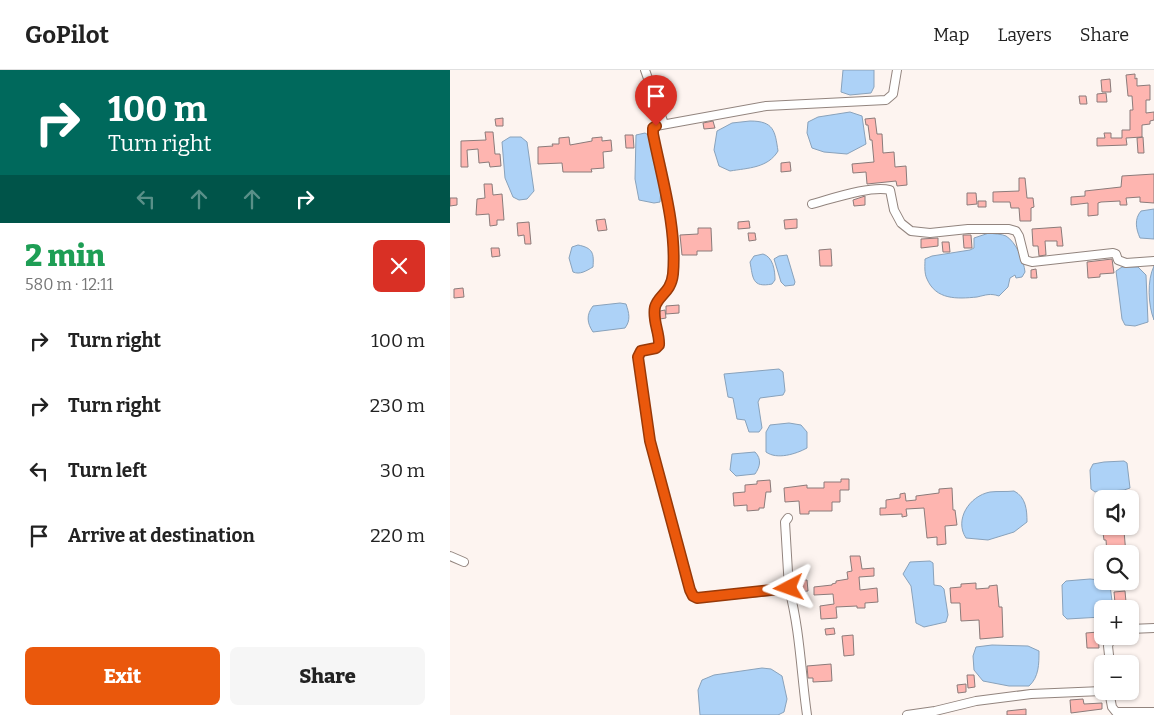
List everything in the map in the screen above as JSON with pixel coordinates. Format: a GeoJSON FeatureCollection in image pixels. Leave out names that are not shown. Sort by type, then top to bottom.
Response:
{"type":"FeatureCollection","features":[{"type":"Feature","properties":{"kind":"street"},"geometry":{"type":"LineString","coordinates":[[645,70],[664,124]]}},
{"type":"Feature","properties":{"kind":"street"},"geometry":{"type":"LineString","coordinates":[[789,588],[697,598],[693,596],[690,590],[650,441],[638,357],[641,351],[656,348],[659,345],[654,315],[655,306],[669,289],[673,276],[673,245],[670,222],[653,128],[664,124],[766,106],[886,100],[893,94],[897,70]]}},
{"type":"Feature","properties":{"kind":"street"},"geometry":{"type":"LineString","coordinates":[[812,204],[862,192],[890,190],[894,210],[901,223],[911,231],[930,233],[968,229],[1009,229],[1016,231],[1019,236],[1025,260],[1032,262],[1113,253],[1116,254],[1118,260],[1126,262],[1154,261]]}},
{"type":"Feature","properties":{"kind":"street"},"geometry":{"type":"LineString","coordinates":[[788,518],[785,522],[789,588],[797,624],[801,675],[807,715]]}},
{"type":"Feature","properties":{"kind":"street"},"geometry":{"type":"LineString","coordinates":[[450,556],[464,562]]}},
{"type":"Feature","properties":{"kind":"street"},"geometry":{"type":"LineString","coordinates":[[1139,629],[1154,628]]}},
{"type":"Feature","properties":{"kind":"street"},"geometry":{"type":"LineString","coordinates":[[907,715],[935,711],[976,701],[1031,694],[1094,691]]}},
{"type":"Feature","properties":{"kind":"street"},"geometry":{"type":"LineString","coordinates":[[1111,700],[1112,707],[1116,712],[1154,712]]}},
{"type":"Feature","properties":{"kind":"water"},"geometry":{"type":"Polygon","coordinates":[[[843,70],[874,70],[874,87],[871,93],[850,95],[841,92],[843,70]]]}},
{"type":"Feature","properties":{"kind":"water"},"geometry":{"type":"Polygon","coordinates":[[[850,112],[862,116],[866,144],[847,154],[824,152],[812,148],[807,133],[808,122],[818,117],[850,112]]]}},
{"type":"Feature","properties":{"kind":"water"},"geometry":{"type":"Polygon","coordinates":[[[758,121],[772,128],[778,151],[774,157],[763,164],[750,168],[730,171],[719,166],[714,150],[717,131],[732,123],[758,121]]]}},
{"type":"Feature","properties":{"kind":"water"},"geometry":{"type":"Polygon","coordinates":[[[645,133],[650,136],[661,189],[660,202],[654,203],[639,200],[635,179],[636,135],[645,133]]]}},
{"type":"Feature","properties":{"kind":"water"},"geometry":{"type":"Polygon","coordinates":[[[510,137],[521,137],[527,142],[534,191],[527,199],[519,200],[513,197],[505,178],[502,142],[510,137]]]}},
{"type":"Feature","properties":{"kind":"water"},"geometry":{"type":"Polygon","coordinates":[[[1154,209],[1154,239],[1140,238],[1136,224],[1137,217],[1141,211],[1154,209]]]}},
{"type":"Feature","properties":{"kind":"water"},"geometry":{"type":"Polygon","coordinates":[[[989,233],[1006,236],[1013,243],[1023,263],[1025,272],[1022,277],[1016,278],[1015,275],[1010,278],[1008,287],[999,296],[990,294],[977,297],[948,297],[931,286],[926,277],[925,259],[932,256],[970,250],[974,248],[974,238],[989,233]]]}},
{"type":"Feature","properties":{"kind":"water"},"geometry":{"type":"Polygon","coordinates":[[[578,245],[592,252],[593,267],[578,273],[573,272],[569,258],[572,247],[578,245]]]}},
{"type":"Feature","properties":{"kind":"water"},"geometry":{"type":"Polygon","coordinates":[[[763,254],[773,264],[775,280],[772,284],[761,285],[753,277],[750,262],[754,256],[763,254]]]}},
{"type":"Feature","properties":{"kind":"water"},"geometry":{"type":"Polygon","coordinates":[[[787,255],[795,282],[794,285],[785,286],[781,282],[774,259],[787,255]]]}},
{"type":"Feature","properties":{"kind":"water"},"geometry":{"type":"Polygon","coordinates":[[[1154,266],[1154,320],[1150,307],[1149,293],[1150,278],[1154,266]]]}},
{"type":"Feature","properties":{"kind":"water"},"geometry":{"type":"Polygon","coordinates":[[[1122,267],[1138,267],[1146,275],[1148,322],[1135,326],[1125,325],[1122,319],[1116,271],[1122,267]]]}},
{"type":"Feature","properties":{"kind":"water"},"geometry":{"type":"Polygon","coordinates":[[[626,304],[629,313],[629,319],[625,328],[593,332],[588,319],[593,306],[626,304]]]}},
{"type":"Feature","properties":{"kind":"water"},"geometry":{"type":"Polygon","coordinates":[[[779,369],[783,372],[785,391],[783,395],[760,398],[758,402],[762,428],[759,432],[749,432],[745,420],[737,419],[733,398],[728,397],[724,374],[779,369]]]}},
{"type":"Feature","properties":{"kind":"water"},"geometry":{"type":"Polygon","coordinates":[[[789,423],[801,425],[807,432],[807,448],[781,456],[766,452],[766,432],[770,425],[789,423]]]}},
{"type":"Feature","properties":{"kind":"water"},"geometry":{"type":"Polygon","coordinates":[[[755,452],[759,457],[760,463],[755,474],[736,476],[730,470],[732,454],[755,452]]]}},
{"type":"Feature","properties":{"kind":"water"},"geometry":{"type":"Polygon","coordinates":[[[1124,461],[1127,463],[1130,488],[1094,491],[1091,489],[1090,470],[1093,464],[1124,461]]]}},
{"type":"Feature","properties":{"kind":"water"},"geometry":{"type":"Polygon","coordinates":[[[1014,491],[1023,500],[1026,508],[1027,522],[1014,532],[988,540],[966,538],[962,524],[963,517],[970,504],[976,498],[990,492],[1014,491]]]}},
{"type":"Feature","properties":{"kind":"water"},"geometry":{"type":"Polygon","coordinates":[[[930,561],[933,563],[934,585],[941,586],[944,589],[948,615],[946,622],[924,627],[916,623],[911,586],[903,574],[910,562],[930,561]]]}},
{"type":"Feature","properties":{"kind":"water"},"geometry":{"type":"Polygon","coordinates":[[[1094,579],[1094,590],[1111,590],[1112,600],[1094,600],[1094,617],[1067,619],[1063,615],[1062,585],[1066,581],[1094,579]]]}},
{"type":"Feature","properties":{"kind":"water"},"geometry":{"type":"Polygon","coordinates":[[[992,645],[1028,646],[1039,651],[1037,674],[1029,686],[1009,686],[983,681],[974,670],[973,656],[976,647],[992,645]]]}},
{"type":"Feature","properties":{"kind":"water"},"geometry":{"type":"Polygon","coordinates":[[[762,668],[771,669],[782,676],[787,699],[784,712],[778,715],[700,715],[698,690],[702,680],[714,675],[762,668]]]}},
{"type":"Feature","properties":{"kind":"building"},"geometry":{"type":"Polygon","coordinates":[[[1135,74],[1137,86],[1150,85],[1150,100],[1146,100],[1146,113],[1154,112],[1154,120],[1150,121],[1150,124],[1142,125],[1142,137],[1126,138],[1127,145],[1097,146],[1097,138],[1105,138],[1104,133],[1111,133],[1111,138],[1122,138],[1122,130],[1130,130],[1130,110],[1133,110],[1132,96],[1128,96],[1126,75],[1135,74]]]}},
{"type":"Feature","properties":{"kind":"building"},"geometry":{"type":"Polygon","coordinates":[[[1110,79],[1111,92],[1102,92],[1101,80],[1110,79]]]}},
{"type":"Feature","properties":{"kind":"building"},"geometry":{"type":"Polygon","coordinates":[[[1106,93],[1107,102],[1097,102],[1097,94],[1106,93]]]}},
{"type":"Feature","properties":{"kind":"building"},"geometry":{"type":"Polygon","coordinates":[[[1079,96],[1086,96],[1087,104],[1080,104],[1079,96]]]}},
{"type":"Feature","properties":{"kind":"building"},"geometry":{"type":"Polygon","coordinates":[[[503,118],[503,126],[496,126],[495,119],[503,118]]]}},
{"type":"Feature","properties":{"kind":"building"},"geometry":{"type":"Polygon","coordinates":[[[875,118],[877,134],[882,134],[883,153],[894,152],[895,167],[906,166],[907,185],[897,186],[896,181],[867,184],[866,172],[853,173],[852,164],[874,162],[872,140],[870,140],[868,125],[866,125],[865,119],[875,118]]]}},
{"type":"Feature","properties":{"kind":"building"},"geometry":{"type":"Polygon","coordinates":[[[713,121],[715,128],[704,129],[703,123],[713,121]]]}},
{"type":"Feature","properties":{"kind":"building"},"geometry":{"type":"Polygon","coordinates":[[[485,132],[493,132],[495,154],[500,154],[501,166],[490,167],[489,162],[479,163],[478,149],[467,150],[468,167],[461,167],[461,141],[486,140],[485,132]]]}},
{"type":"Feature","properties":{"kind":"building"},"geometry":{"type":"Polygon","coordinates":[[[625,135],[633,135],[634,148],[626,148],[625,135]]]}},
{"type":"Feature","properties":{"kind":"building"},"geometry":{"type":"Polygon","coordinates":[[[569,137],[570,145],[592,141],[592,138],[602,137],[602,141],[611,140],[612,151],[603,152],[604,168],[591,169],[592,172],[563,172],[562,163],[538,164],[538,147],[553,146],[552,144],[559,144],[559,138],[569,137]]]}},
{"type":"Feature","properties":{"kind":"building"},"geometry":{"type":"Polygon","coordinates":[[[1143,137],[1144,153],[1138,153],[1137,138],[1143,137]]]}},
{"type":"Feature","properties":{"kind":"building"},"geometry":{"type":"Polygon","coordinates":[[[790,162],[791,171],[781,172],[781,163],[790,162]]]}},
{"type":"Feature","properties":{"kind":"building"},"geometry":{"type":"Polygon","coordinates":[[[1154,174],[1154,203],[1140,202],[1140,197],[1126,198],[1127,205],[1120,205],[1120,201],[1101,202],[1098,203],[1098,215],[1088,216],[1088,203],[1071,205],[1071,197],[1085,196],[1085,191],[1121,187],[1122,176],[1154,174]]]}},
{"type":"Feature","properties":{"kind":"building"},"geometry":{"type":"Polygon","coordinates":[[[1019,178],[1025,178],[1027,198],[1033,198],[1034,207],[1031,208],[1031,221],[1020,221],[1019,208],[1011,208],[1010,202],[993,202],[993,192],[1019,191],[1019,178]]]}},
{"type":"Feature","properties":{"kind":"building"},"geometry":{"type":"Polygon","coordinates":[[[484,184],[492,184],[493,195],[502,194],[504,220],[497,220],[497,225],[490,226],[489,214],[476,215],[477,199],[485,198],[484,184]]]}},
{"type":"Feature","properties":{"kind":"building"},"geometry":{"type":"Polygon","coordinates":[[[967,193],[976,193],[977,204],[967,205],[967,193]]]}},
{"type":"Feature","properties":{"kind":"building"},"geometry":{"type":"Polygon","coordinates":[[[865,196],[865,205],[854,206],[853,200],[865,196]]]}},
{"type":"Feature","properties":{"kind":"building"},"geometry":{"type":"Polygon","coordinates":[[[450,198],[457,198],[457,205],[450,206],[450,198]]]}},
{"type":"Feature","properties":{"kind":"building"},"geometry":{"type":"Polygon","coordinates":[[[978,201],[986,201],[986,207],[978,207],[978,201]]]}},
{"type":"Feature","properties":{"kind":"building"},"geometry":{"type":"Polygon","coordinates":[[[605,219],[607,230],[598,231],[596,220],[605,219]]]}},
{"type":"Feature","properties":{"kind":"building"},"geometry":{"type":"Polygon","coordinates":[[[797,219],[797,228],[785,229],[784,220],[797,219]]]}},
{"type":"Feature","properties":{"kind":"building"},"geometry":{"type":"Polygon","coordinates":[[[749,221],[750,228],[738,229],[738,222],[749,221]]]}},
{"type":"Feature","properties":{"kind":"building"},"geometry":{"type":"Polygon","coordinates":[[[529,222],[531,244],[525,244],[524,235],[518,236],[517,223],[529,222]]]}},
{"type":"Feature","properties":{"kind":"building"},"geometry":{"type":"Polygon","coordinates":[[[1061,227],[1063,246],[1057,246],[1057,241],[1045,241],[1046,255],[1039,256],[1038,246],[1033,246],[1032,229],[1061,227]]]}},
{"type":"Feature","properties":{"kind":"building"},"geometry":{"type":"Polygon","coordinates":[[[698,228],[711,228],[712,251],[697,251],[697,255],[682,255],[680,235],[698,234],[698,228]]]}},
{"type":"Feature","properties":{"kind":"building"},"geometry":{"type":"Polygon","coordinates":[[[748,233],[755,233],[756,240],[749,241],[748,233]]]}},
{"type":"Feature","properties":{"kind":"building"},"geometry":{"type":"Polygon","coordinates":[[[963,235],[971,235],[972,248],[964,248],[963,235]]]}},
{"type":"Feature","properties":{"kind":"building"},"geometry":{"type":"Polygon","coordinates":[[[938,238],[938,246],[921,248],[921,239],[938,238]]]}},
{"type":"Feature","properties":{"kind":"building"},"geometry":{"type":"Polygon","coordinates":[[[942,242],[949,242],[950,252],[943,252],[942,242]]]}},
{"type":"Feature","properties":{"kind":"building"},"geometry":{"type":"Polygon","coordinates":[[[491,248],[499,248],[500,256],[492,257],[491,248]]]}},
{"type":"Feature","properties":{"kind":"building"},"geometry":{"type":"Polygon","coordinates":[[[831,249],[832,266],[820,266],[819,250],[831,249]]]}},
{"type":"Feature","properties":{"kind":"building"},"geometry":{"type":"Polygon","coordinates":[[[1112,259],[1114,273],[1100,274],[1100,277],[1088,278],[1087,262],[1112,259]]]}},
{"type":"Feature","properties":{"kind":"building"},"geometry":{"type":"Polygon","coordinates":[[[1036,269],[1037,278],[1031,278],[1031,270],[1036,269]]]}},
{"type":"Feature","properties":{"kind":"building"},"geometry":{"type":"Polygon","coordinates":[[[463,288],[464,297],[454,298],[454,289],[463,288]]]}},
{"type":"Feature","properties":{"kind":"building"},"geometry":{"type":"Polygon","coordinates":[[[679,305],[679,313],[666,314],[666,306],[679,305]]]}},
{"type":"Feature","properties":{"kind":"building"},"geometry":{"type":"Polygon","coordinates":[[[665,310],[666,318],[660,319],[660,311],[665,310]]]}},
{"type":"Feature","properties":{"kind":"building"},"geometry":{"type":"Polygon","coordinates":[[[841,479],[849,479],[849,490],[840,490],[840,502],[832,502],[832,511],[809,511],[809,514],[800,514],[799,501],[785,502],[784,488],[807,485],[807,488],[824,488],[824,482],[841,482],[841,479]]]}},
{"type":"Feature","properties":{"kind":"building"},"geometry":{"type":"Polygon","coordinates":[[[770,480],[771,492],[766,492],[764,508],[747,511],[747,505],[734,506],[733,493],[745,492],[745,485],[757,484],[757,481],[770,480]]]}},
{"type":"Feature","properties":{"kind":"building"},"geometry":{"type":"Polygon","coordinates":[[[952,488],[953,510],[955,510],[957,525],[945,526],[946,544],[937,545],[937,537],[927,538],[924,508],[906,509],[907,516],[902,517],[902,514],[880,515],[880,508],[886,508],[886,500],[900,498],[900,494],[905,493],[906,501],[916,500],[916,496],[939,493],[939,489],[952,488]]]}},
{"type":"Feature","properties":{"kind":"building"},"geometry":{"type":"Polygon","coordinates":[[[1103,535],[1124,535],[1125,545],[1106,545],[1106,540],[1104,540],[1103,535]]]}},
{"type":"Feature","properties":{"kind":"building"},"geometry":{"type":"Polygon","coordinates":[[[850,556],[860,556],[862,569],[874,568],[874,576],[859,577],[860,590],[877,588],[878,602],[865,603],[865,608],[857,608],[857,606],[836,607],[837,618],[821,619],[820,606],[834,604],[833,594],[814,595],[814,587],[832,585],[836,581],[848,579],[847,572],[852,571],[850,556]]]}},
{"type":"Feature","properties":{"kind":"building"},"geometry":{"type":"Polygon","coordinates":[[[807,580],[808,591],[795,592],[794,581],[807,580]]]}},
{"type":"Feature","properties":{"kind":"building"},"geometry":{"type":"Polygon","coordinates":[[[976,583],[976,589],[997,585],[999,607],[1002,607],[1003,637],[980,639],[979,620],[961,621],[960,603],[951,603],[950,588],[961,587],[961,584],[976,583]]]}},
{"type":"Feature","properties":{"kind":"building"},"geometry":{"type":"Polygon","coordinates":[[[1125,591],[1126,600],[1115,600],[1114,592],[1125,591]]]}},
{"type":"Feature","properties":{"kind":"building"},"geometry":{"type":"Polygon","coordinates":[[[834,628],[835,634],[826,635],[825,629],[834,628]]]}},
{"type":"Feature","properties":{"kind":"building"},"geometry":{"type":"Polygon","coordinates":[[[1094,632],[1094,645],[1099,645],[1099,648],[1087,648],[1086,633],[1094,632]]]}},
{"type":"Feature","properties":{"kind":"building"},"geometry":{"type":"Polygon","coordinates":[[[853,635],[854,655],[844,656],[842,636],[853,635]]]}},
{"type":"Feature","properties":{"kind":"building"},"geometry":{"type":"Polygon","coordinates":[[[831,664],[832,681],[813,682],[813,678],[808,678],[807,666],[831,664]]]}},
{"type":"Feature","properties":{"kind":"building"},"geometry":{"type":"Polygon","coordinates":[[[967,675],[974,675],[975,687],[968,688],[967,675]]]}},
{"type":"Feature","properties":{"kind":"building"},"geometry":{"type":"Polygon","coordinates":[[[966,684],[966,692],[958,693],[957,685],[966,684]]]}},
{"type":"Feature","properties":{"kind":"building"},"geometry":{"type":"Polygon","coordinates":[[[1083,699],[1084,704],[1102,703],[1102,709],[1071,713],[1070,700],[1083,699]]]}},
{"type":"Feature","properties":{"kind":"building"},"geometry":{"type":"Polygon","coordinates":[[[1026,709],[1026,715],[1007,715],[1007,711],[1026,709]]]}},
{"type":"Feature","properties":{"kind":"route"},"geometry":{"type":"LineString","coordinates":[[656,126],[653,128],[653,134],[670,222],[673,245],[673,276],[669,289],[655,306],[654,315],[659,345],[656,348],[641,351],[638,357],[650,441],[690,590],[693,596],[697,598],[789,588]]}}]}
